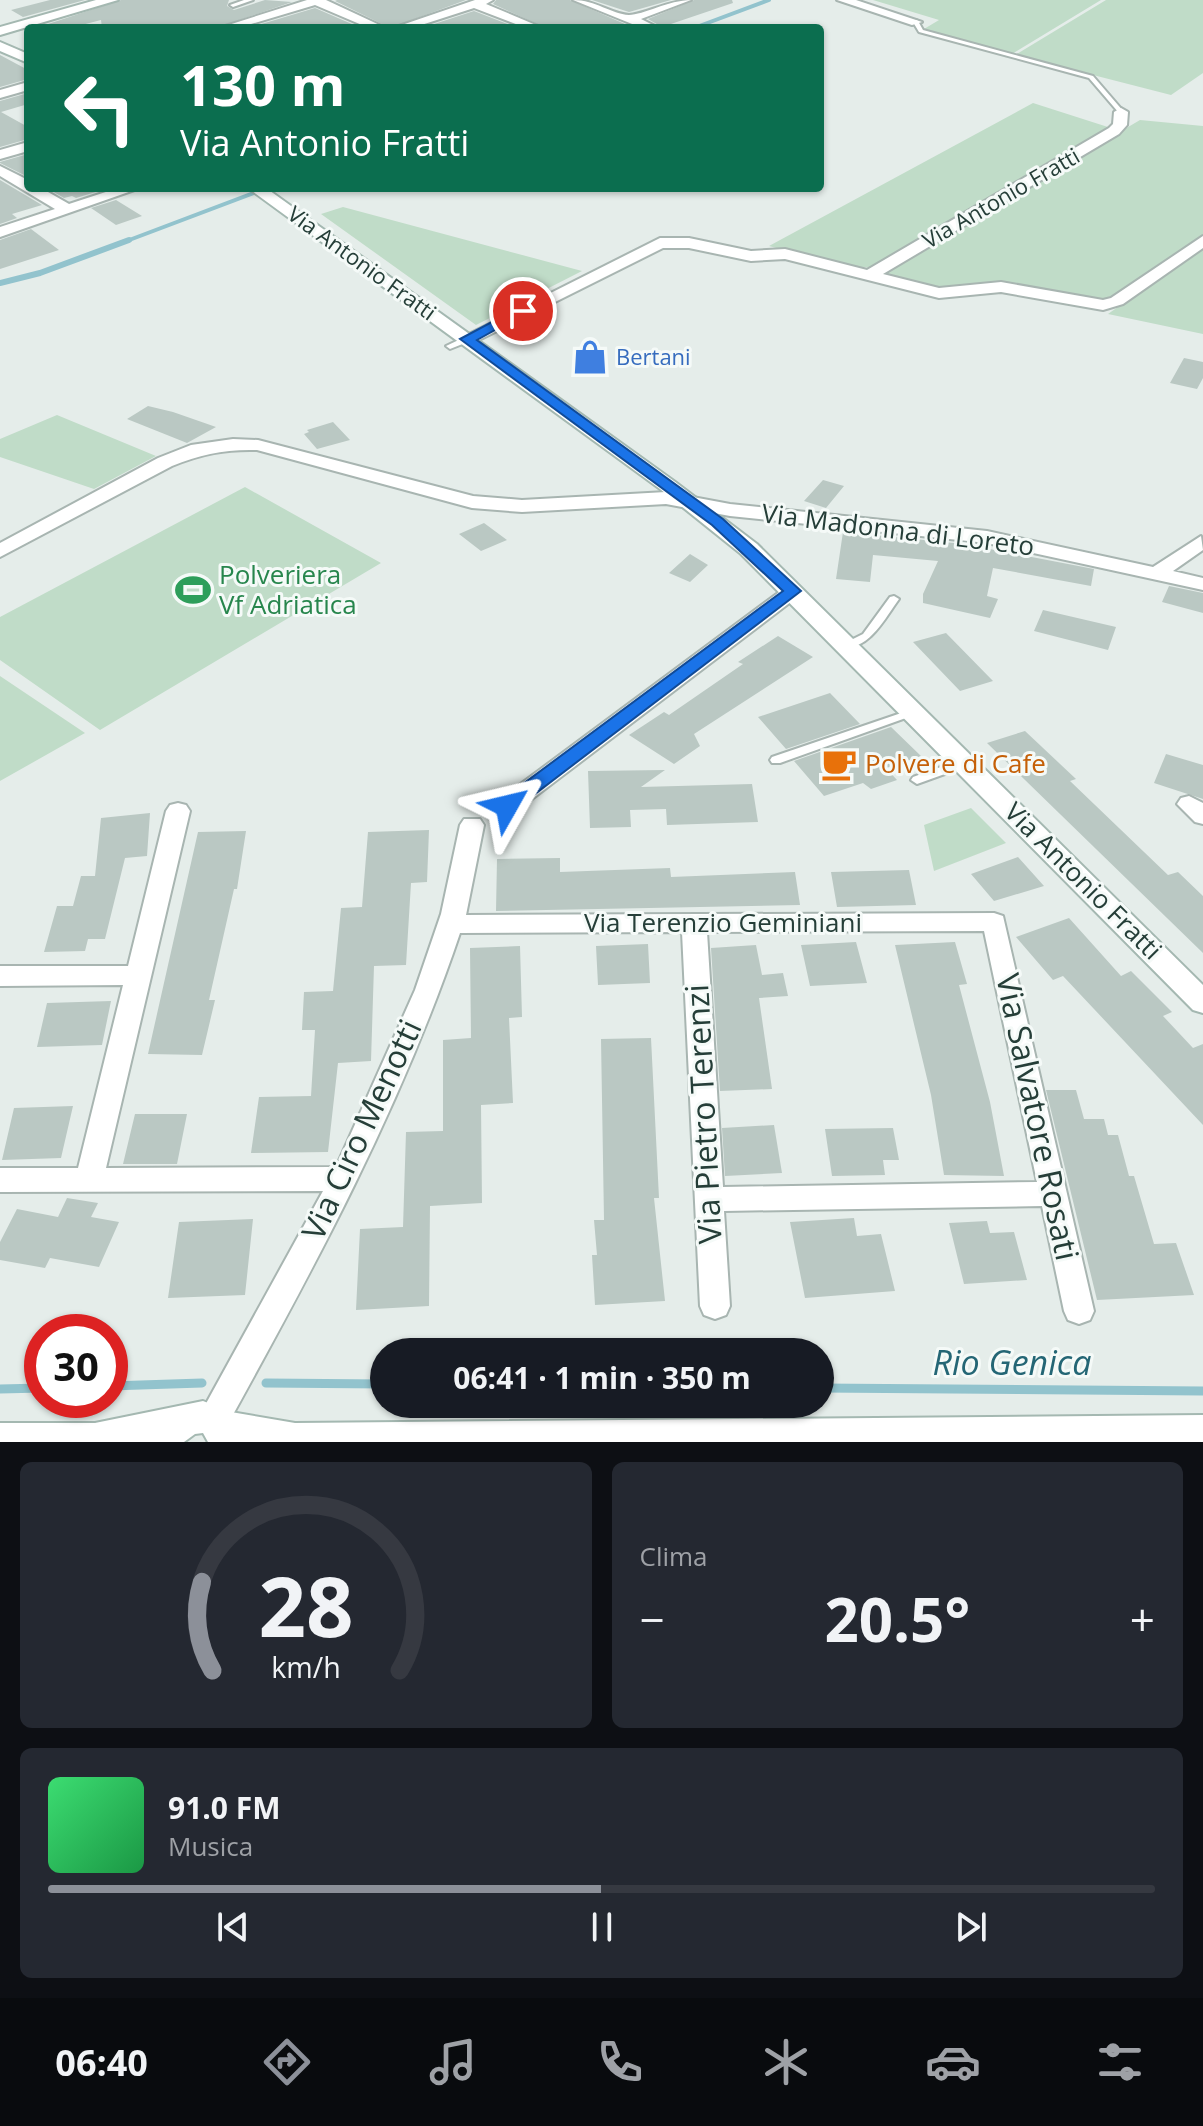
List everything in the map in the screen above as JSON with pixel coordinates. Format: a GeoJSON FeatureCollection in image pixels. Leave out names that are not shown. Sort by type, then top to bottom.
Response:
{"type":"FeatureCollection","features":[{"type":"Feature","properties":{"kind":"street"},"geometry":{"type":"LineString","coordinates":[[25,24],[111,0]]}},
{"type":"Feature","properties":{"kind":"street"},"geometry":{"type":"LineString","coordinates":[[238,24],[316,0],[371,24]]}},
{"type":"Feature","properties":{"kind":"street"},"geometry":{"type":"LineString","coordinates":[[579,0],[642,24]]}},
{"type":"Feature","properties":{"kind":"street"},"geometry":{"type":"LineString","coordinates":[[629,19],[685,0]]}},
{"type":"Feature","properties":{"kind":"street"},"geometry":{"type":"LineString","coordinates":[[843,0],[916,22]]}},
{"type":"Feature","properties":{"kind":"street"},"geometry":{"type":"LineString","coordinates":[[412,24],[481,2],[528,24]]}},
{"type":"Feature","properties":{"kind":"street"},"geometry":{"type":"LineString","coordinates":[[0,31],[24,24]]}},
{"type":"Feature","properties":{"kind":"street"},"geometry":{"type":"LineString","coordinates":[[0,46],[24,57]]}},
{"type":"Feature","properties":{"kind":"street"},"geometry":{"type":"LineString","coordinates":[[0,94],[24,87]]}},
{"type":"Feature","properties":{"kind":"street","name":"Via Antonio Fratti"},"geometry":{"type":"LineString","coordinates":[[869,275],[1114,131],[1120,125],[1121,112]]}},
{"type":"Feature","properties":{"kind":"street"},"geometry":{"type":"LineString","coordinates":[[0,155],[24,147]]}},
{"type":"Feature","properties":{"kind":"street"},"geometry":{"type":"LineString","coordinates":[[0,170],[24,184]]}},
{"type":"Feature","properties":{"kind":"street"},"geometry":{"type":"LineString","coordinates":[[38,192],[68,210]]}},
{"type":"Feature","properties":{"kind":"street"},"geometry":{"type":"LineString","coordinates":[[0,232],[121,192]]}},
{"type":"Feature","properties":{"kind":"street","name":"Via Antonio Fratti"},"geometry":{"type":"LineString","coordinates":[[262,192],[459,342],[689,501],[749,549],[1203,1002]]}},
{"type":"Feature","properties":{"kind":"street","name":"Via Antonio Fratti"},"geometry":{"type":"LineString","coordinates":[[459,342],[647,250],[673,241],[732,254],[785,254],[939,293],[1001,287],[1103,305],[1117,301],[1203,241]]}},
{"type":"Feature","properties":{"kind":"street","name":"Via Madonna di Loreto"},"geometry":{"type":"LineString","coordinates":[[0,551],[165,462],[197,449],[233,444],[258,445],[472,502],[522,506],[666,498],[730,510],[987,537],[1203,584]]}},
{"type":"Feature","properties":{"kind":"street"},"geometry":{"type":"LineString","coordinates":[[1158,573],[1202,541]]}},
{"type":"Feature","properties":{"kind":"street"},"geometry":{"type":"LineString","coordinates":[[507,806],[793,591]]}},
{"type":"Feature","properties":{"kind":"street"},"geometry":{"type":"LineString","coordinates":[[89,1179],[178,811]]}},
{"type":"Feature","properties":{"kind":"street","name":"Via Ciro Menotti"},"geometry":{"type":"LineString","coordinates":[[220,1429],[344,1179],[412,1027],[451,924],[472,825]]}},
{"type":"Feature","properties":{"kind":"street","name":"Via Pietro Terenzi"},"geometry":{"type":"LineString","coordinates":[[694,922],[715,1306]]}},
{"type":"Feature","properties":{"kind":"street","name":"Via Terenzio Geminiani"},"geometry":{"type":"LineString","coordinates":[[451,924],[994,922]]}},
{"type":"Feature","properties":{"kind":"street","name":"Via Salvatore Rosati"},"geometry":{"type":"LineString","coordinates":[[994,922],[1079,1311]]}},
{"type":"Feature","properties":{"kind":"street"},"geometry":{"type":"LineString","coordinates":[[0,976],[138,975]]}},
{"type":"Feature","properties":{"kind":"street"},"geometry":{"type":"LineString","coordinates":[[0,1180],[344,1179]]}},
{"type":"Feature","properties":{"kind":"street"},"geometry":{"type":"LineString","coordinates":[[708,1199],[1054,1194]]}},
{"type":"Feature","properties":{"kind":"street"},"geometry":{"type":"LineString","coordinates":[[0,1439],[95,1439],[172,1432],[202,1415],[220,1429],[295,1439],[1203,1431]]}},
{"type":"Feature","properties":{"kind":"lane"},"geometry":{"type":"LineString","coordinates":[[233,5],[250,0]]}},
{"type":"Feature","properties":{"kind":"lane"},"geometry":{"type":"LineString","coordinates":[[916,22],[921,31],[1091,77],[1121,112]]}},
{"type":"Feature","properties":{"kind":"lane"},"geometry":{"type":"LineString","coordinates":[[847,646],[867,636],[894,599]]}},
{"type":"Feature","properties":{"kind":"lane"},"geometry":{"type":"LineString","coordinates":[[776,760],[914,712]]}},
{"type":"Feature","properties":{"kind":"lane"},"geometry":{"type":"LineString","coordinates":[[917,780],[964,763]]}},
{"type":"Feature","properties":{"kind":"green space"},"geometry":{"type":"Polygon","coordinates":[[[873,0],[1101,0],[1012,54],[924,29],[939,20],[873,0]]]}},
{"type":"Feature","properties":{"kind":"green space"},"geometry":{"type":"Polygon","coordinates":[[[1106,0],[1203,0],[1203,73],[1171,95],[1015,55],[1106,0]]]}},
{"type":"Feature","properties":{"kind":"green space"},"geometry":{"type":"Polygon","coordinates":[[[1033,103],[1111,128],[874,267],[850,268],[769,246],[1033,103]]]}},
{"type":"Feature","properties":{"kind":"green space"},"geometry":{"type":"Polygon","coordinates":[[[1140,120],[1203,126],[1203,236],[1114,298],[1102,303],[990,282],[943,291],[878,275],[1140,120]]]}},
{"type":"Feature","properties":{"kind":"green space"},"geometry":{"type":"Polygon","coordinates":[[[343,207],[582,271],[476,325],[321,214],[343,207]]]}},
{"type":"Feature","properties":{"kind":"green space"},"geometry":{"type":"Polygon","coordinates":[[[1203,247],[1203,334],[1108,314],[1203,247]]]}},
{"type":"Feature","properties":{"kind":"green space"},"geometry":{"type":"Polygon","coordinates":[[[57,415],[156,456],[94,489],[0,457],[0,439],[57,415]]]}},
{"type":"Feature","properties":{"kind":"green space","name":"Polveriera Vf Adriatica"},"geometry":{"type":"Polygon","coordinates":[[[245,487],[381,563],[100,730],[0,660],[0,617],[245,487]]]}},
{"type":"Feature","properties":{"kind":"green space"},"geometry":{"type":"Polygon","coordinates":[[[0,676],[85,733],[0,781],[0,676]]]}},
{"type":"Feature","properties":{"kind":"green space"},"geometry":{"type":"Polygon","coordinates":[[[971,808],[1006,843],[934,871],[924,825],[971,808]]]}},
{"type":"Feature","properties":{"kind":"building"},"geometry":{"type":"Polygon","coordinates":[[[50,0],[85,0],[23,17],[11,10],[50,0]]]}},
{"type":"Feature","properties":{"kind":"building"},"geometry":{"type":"Polygon","coordinates":[[[121,0],[229,0],[227,6],[234,10],[265,0],[292,2],[228,24],[102,24],[101,20],[86,24],[48,24],[121,0]]]}},
{"type":"Feature","properties":{"kind":"building"},"geometry":{"type":"Polygon","coordinates":[[[337,0],[466,0],[401,24],[382,24],[337,0]]]}},
{"type":"Feature","properties":{"kind":"building"},"geometry":{"type":"Polygon","coordinates":[[[496,0],[570,0],[625,24],[537,24],[493,4],[496,0]]]}},
{"type":"Feature","properties":{"kind":"building"},"geometry":{"type":"Polygon","coordinates":[[[592,0],[671,0],[629,12],[592,0]]]}},
{"type":"Feature","properties":{"kind":"building"},"geometry":{"type":"Polygon","coordinates":[[[694,0],[732,0],[733,3],[671,24],[657,24],[648,19],[694,0]]]}},
{"type":"Feature","properties":{"kind":"building"},"geometry":{"type":"Polygon","coordinates":[[[315,8],[352,24],[261,24],[315,8]]]}},
{"type":"Feature","properties":{"kind":"building"},"geometry":{"type":"Polygon","coordinates":[[[474,11],[508,24],[434,24],[474,11]]]}},
{"type":"Feature","properties":{"kind":"building"},"geometry":{"type":"Polygon","coordinates":[[[0,55],[24,68],[24,80],[0,87],[0,55]]]}},
{"type":"Feature","properties":{"kind":"building"},"geometry":{"type":"Polygon","coordinates":[[[24,94],[24,105],[1,112],[24,125],[24,140],[0,147],[0,101],[24,94]]]}},
{"type":"Feature","properties":{"kind":"building"},"geometry":{"type":"Polygon","coordinates":[[[24,155],[24,175],[0,163],[24,155]]]}},
{"type":"Feature","properties":{"kind":"building"},"geometry":{"type":"Polygon","coordinates":[[[0,180],[42,205],[12,214],[17,218],[0,224],[0,180]]]}},
{"type":"Feature","properties":{"kind":"building"},"geometry":{"type":"Polygon","coordinates":[[[54,192],[96,192],[76,198],[64,198],[54,192]]]}},
{"type":"Feature","properties":{"kind":"building"},"geometry":{"type":"Polygon","coordinates":[[[116,200],[142,216],[116,225],[91,208],[116,200]]]}},
{"type":"Feature","properties":{"kind":"building"},"geometry":{"type":"Polygon","coordinates":[[[31,229],[59,250],[0,269],[0,240],[31,229]]]}},
{"type":"Feature","properties":{"kind":"building"},"geometry":{"type":"Polygon","coordinates":[[[1184,358],[1203,362],[1203,378],[1197,389],[1170,383],[1184,358]]]}},
{"type":"Feature","properties":{"kind":"building"},"geometry":{"type":"Polygon","coordinates":[[[148,406],[216,427],[187,443],[127,419],[148,406]]]}},
{"type":"Feature","properties":{"kind":"building"},"geometry":{"type":"Polygon","coordinates":[[[333,422],[350,440],[317,449],[304,434],[309,432],[307,430],[333,422]]]}},
{"type":"Feature","properties":{"kind":"building"},"geometry":{"type":"Polygon","coordinates":[[[823,480],[844,486],[826,508],[804,501],[823,480]]]}},
{"type":"Feature","properties":{"kind":"building"},"geometry":{"type":"Polygon","coordinates":[[[484,523],[507,540],[481,551],[459,534],[484,523]]]}},
{"type":"Feature","properties":{"kind":"building"},"geometry":{"type":"Polygon","coordinates":[[[843,532],[964,544],[1094,569],[1091,586],[993,568],[987,596],[998,599],[990,618],[923,603],[923,594],[938,561],[873,555],[870,582],[836,579],[843,532]]]}},
{"type":"Feature","properties":{"kind":"building"},"geometry":{"type":"Polygon","coordinates":[[[690,554],[708,565],[690,582],[669,573],[690,554]]]}},
{"type":"Feature","properties":{"kind":"building"},"geometry":{"type":"Polygon","coordinates":[[[1169,586],[1203,593],[1203,613],[1162,602],[1169,586]]]}},
{"type":"Feature","properties":{"kind":"building"},"geometry":{"type":"Polygon","coordinates":[[[1043,610],[1116,627],[1108,650],[1034,631],[1043,610]]]}},
{"type":"Feature","properties":{"kind":"building"},"geometry":{"type":"Polygon","coordinates":[[[946,633],[993,681],[960,691],[913,642],[946,633]]]}},
{"type":"Feature","properties":{"kind":"building"},"geometry":{"type":"Polygon","coordinates":[[[778,636],[813,657],[694,734],[700,746],[674,764],[629,735],[664,712],[669,715],[743,664],[738,662],[778,636]]]}},
{"type":"Feature","properties":{"kind":"building"},"geometry":{"type":"Polygon","coordinates":[[[830,693],[860,724],[786,749],[758,717],[830,693]]]}},
{"type":"Feature","properties":{"kind":"building","name":"Polvere di Cafe"},"geometry":{"type":"Polygon","coordinates":[[[891,727],[921,756],[886,768],[897,780],[871,789],[863,783],[824,796],[794,761],[891,727]]]}},
{"type":"Feature","properties":{"kind":"building"},"geometry":{"type":"Polygon","coordinates":[[[1025,731],[1076,779],[1070,781],[1168,875],[1178,872],[1203,896],[1203,953],[987,743],[1025,731]]]}},
{"type":"Feature","properties":{"kind":"building"},"geometry":{"type":"Polygon","coordinates":[[[1166,754],[1203,765],[1203,799],[1154,783],[1166,754]]]}},
{"type":"Feature","properties":{"kind":"building"},"geometry":{"type":"Polygon","coordinates":[[[665,770],[641,787],[752,784],[758,822],[667,825],[666,809],[630,810],[631,827],[590,828],[588,771],[665,770]]]}},
{"type":"Feature","properties":{"kind":"building"},"geometry":{"type":"Polygon","coordinates":[[[150,813],[147,856],[125,858],[105,939],[88,939],[85,951],[44,952],[57,906],[73,906],[81,876],[95,876],[101,818],[150,813]]]}},
{"type":"Feature","properties":{"kind":"building"},"geometry":{"type":"Polygon","coordinates":[[[429,830],[427,882],[411,883],[406,965],[374,966],[371,1061],[338,1063],[328,1152],[251,1153],[259,1097],[311,1096],[315,1030],[302,1030],[304,992],[333,991],[341,908],[362,907],[368,832],[429,830]]]}},
{"type":"Feature","properties":{"kind":"building"},"geometry":{"type":"Polygon","coordinates":[[[246,831],[237,889],[234,889],[209,1000],[215,1000],[202,1055],[148,1054],[198,832],[246,831]]]}},
{"type":"Feature","properties":{"kind":"building"},"geometry":{"type":"Polygon","coordinates":[[[1018,857],[1044,886],[994,901],[971,874],[1018,857]]]}},
{"type":"Feature","properties":{"kind":"building"},"geometry":{"type":"Polygon","coordinates":[[[560,858],[560,872],[670,868],[671,877],[795,872],[800,905],[496,911],[497,859],[560,858]]]}},
{"type":"Feature","properties":{"kind":"building"},"geometry":{"type":"Polygon","coordinates":[[[909,870],[916,905],[837,907],[831,872],[909,870]]]}},
{"type":"Feature","properties":{"kind":"building"},"geometry":{"type":"Polygon","coordinates":[[[1069,918],[1121,976],[1131,971],[1172,1012],[1163,1016],[1193,1048],[1203,1044],[1203,1125],[1063,976],[1053,980],[1016,937],[1069,918]]]}},
{"type":"Feature","properties":{"kind":"building"},"geometry":{"type":"Polygon","coordinates":[[[856,942],[867,983],[810,986],[801,945],[856,942]]]}},
{"type":"Feature","properties":{"kind":"building"},"geometry":{"type":"Polygon","coordinates":[[[955,942],[967,984],[959,985],[990,1102],[1004,1176],[944,1175],[931,1095],[895,945],[955,942]]]}},
{"type":"Feature","properties":{"kind":"building"},"geometry":{"type":"Polygon","coordinates":[[[648,944],[650,983],[598,985],[596,946],[648,944]]]}},
{"type":"Feature","properties":{"kind":"building"},"geometry":{"type":"Polygon","coordinates":[[[756,945],[762,975],[783,973],[788,996],[759,998],[772,1089],[720,1091],[711,948],[756,945]]]}},
{"type":"Feature","properties":{"kind":"building"},"geometry":{"type":"Polygon","coordinates":[[[520,946],[522,1017],[509,1018],[513,1103],[481,1105],[482,1203],[430,1206],[429,1306],[356,1310],[360,1229],[403,1227],[406,1132],[443,1131],[443,1040],[471,1038],[470,948],[520,946]]]}},
{"type":"Feature","properties":{"kind":"building"},"geometry":{"type":"Polygon","coordinates":[[[111,1001],[102,1045],[37,1047],[47,1003],[111,1001]]]}},
{"type":"Feature","properties":{"kind":"building"},"geometry":{"type":"Polygon","coordinates":[[[651,1038],[659,1198],[654,1198],[665,1301],[595,1305],[592,1255],[597,1255],[594,1220],[604,1220],[601,1039],[651,1038]]]}},
{"type":"Feature","properties":{"kind":"building"},"geometry":{"type":"Polygon","coordinates":[[[1046,1090],[1076,1090],[1084,1119],[1104,1119],[1108,1135],[1118,1135],[1129,1176],[1134,1176],[1154,1244],[1176,1243],[1194,1295],[1097,1300],[1046,1090]]]}},
{"type":"Feature","properties":{"kind":"building"},"geometry":{"type":"Polygon","coordinates":[[[73,1106],[61,1158],[2,1160],[14,1108],[73,1106]]]}},
{"type":"Feature","properties":{"kind":"building"},"geometry":{"type":"Polygon","coordinates":[[[135,1114],[187,1114],[177,1164],[123,1164],[135,1114]]]}},
{"type":"Feature","properties":{"kind":"building"},"geometry":{"type":"Polygon","coordinates":[[[774,1125],[782,1173],[725,1176],[722,1128],[774,1125]]]}},
{"type":"Feature","properties":{"kind":"building"},"geometry":{"type":"Polygon","coordinates":[[[893,1128],[899,1160],[883,1160],[885,1175],[832,1176],[825,1129],[893,1128]]]}},
{"type":"Feature","properties":{"kind":"building"},"geometry":{"type":"Polygon","coordinates":[[[67,1198],[98,1203],[91,1217],[119,1222],[99,1267],[50,1258],[45,1268],[0,1260],[0,1242],[17,1209],[58,1217],[67,1198]]]}},
{"type":"Feature","properties":{"kind":"building"},"geometry":{"type":"Polygon","coordinates":[[[854,1218],[857,1236],[881,1234],[895,1291],[805,1298],[790,1222],[854,1218]]]}},
{"type":"Feature","properties":{"kind":"building"},"geometry":{"type":"Polygon","coordinates":[[[253,1219],[245,1295],[168,1298],[179,1222],[253,1219]]]}},
{"type":"Feature","properties":{"kind":"building"},"geometry":{"type":"Polygon","coordinates":[[[987,1221],[990,1233],[1014,1232],[1027,1280],[964,1284],[949,1223],[987,1221]]]}},
{"type":"Feature","properties":{"kind":"waterway"},"geometry":{"type":"LineString","coordinates":[[705,24],[769,0]]}},
{"type":"Feature","properties":{"kind":"waterway"},"geometry":{"type":"LineString","coordinates":[[124,242],[256,192]]}},
{"type":"Feature","properties":{"kind":"waterway"},"geometry":{"type":"LineString","coordinates":[[0,283],[40,273],[129,240]]}},
{"type":"Feature","properties":{"kind":"waterway","name":"Rio Genica"},"geometry":{"type":"LineString","coordinates":[[128,1385],[202,1383]]}},
{"type":"Feature","properties":{"kind":"waterway","name":"Rio Genica"},"geometry":{"type":"LineString","coordinates":[[266,1383],[370,1384]]}},
{"type":"Feature","properties":{"kind":"waterway","name":"Rio Genica"},"geometry":{"type":"LineString","coordinates":[[0,1389],[24,1388]]}},
{"type":"Feature","properties":{"kind":"waterway","name":"Rio Genica"},"geometry":{"type":"LineString","coordinates":[[834,1388],[1203,1391]]}},
{"type":"Feature","properties":{"kind":"place","name":"Bertani"},"geometry":{"type":"Point","coordinates":[590,357]}},
{"type":"Feature","properties":{"kind":"place","name":"Polveriera Vf Adriatica"},"geometry":{"type":"Point","coordinates":[193,590]}},
{"type":"Feature","properties":{"kind":"place","name":"Polvere di Cafe"},"geometry":{"type":"Point","coordinates":[839,764]}},
{"type":"Feature","properties":{"kind":"route"},"geometry":{"type":"LineString","coordinates":[[507,806],[793,591],[717,522],[467,339],[523,311]]}}]}
